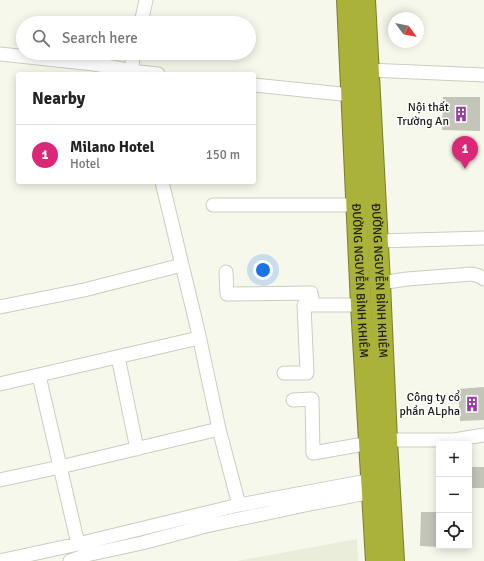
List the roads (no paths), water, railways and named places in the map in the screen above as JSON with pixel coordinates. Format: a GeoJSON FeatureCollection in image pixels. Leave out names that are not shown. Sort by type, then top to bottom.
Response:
{"type":"FeatureCollection","features":[{"type":"Feature","properties":{"kind":"highway","name":"ĐƯỜNG NGUYỄN BÌNH KHIÊM"},"geometry":{"type":"LineString","coordinates":[[347,0],[361,305],[378,442],[372,486],[376,561]]}},
{"type":"Feature","properties":{"kind":"highway","name":"ĐƯỜNG NGUYỄN BỈNH KHIÊM"},"geometry":{"type":"LineString","coordinates":[[365,0],[380,283],[378,442],[394,561]]}},
{"type":"Feature","properties":{"kind":"street"},"geometry":{"type":"LineString","coordinates":[[143,16],[146,0]]}},
{"type":"Feature","properties":{"kind":"street"},"geometry":{"type":"LineString","coordinates":[[0,54],[16,56]]}},
{"type":"Feature","properties":{"kind":"street"},"geometry":{"type":"LineString","coordinates":[[56,60],[94,64],[136,72],[135,60]]}},
{"type":"Feature","properties":{"kind":"street"},"geometry":{"type":"LineString","coordinates":[[368,70],[484,75]]}},
{"type":"Feature","properties":{"kind":"street"},"geometry":{"type":"LineString","coordinates":[[256,84],[351,95]]}},
{"type":"Feature","properties":{"kind":"street"},"geometry":{"type":"LineString","coordinates":[[162,184],[219,429],[239,505]]}},
{"type":"Feature","properties":{"kind":"street"},"geometry":{"type":"LineString","coordinates":[[212,205],[357,205]]}},
{"type":"Feature","properties":{"kind":"street"},"geometry":{"type":"LineString","coordinates":[[378,242],[484,238]]}},
{"type":"Feature","properties":{"kind":"street"},"geometry":{"type":"LineString","coordinates":[[0,307],[84,290],[182,265]]}},
{"type":"Feature","properties":{"kind":"street"},"geometry":{"type":"LineString","coordinates":[[226,272],[227,294],[310,293],[313,305]]}},
{"type":"Feature","properties":{"kind":"street"},"geometry":{"type":"LineString","coordinates":[[380,283],[407,279],[472,274],[484,279]]}},
{"type":"Feature","properties":{"kind":"street"},"geometry":{"type":"LineString","coordinates":[[284,373],[307,373],[304,305],[361,305]]}},
{"type":"Feature","properties":{"kind":"street"},"geometry":{"type":"LineString","coordinates":[[0,384],[199,338]]}},
{"type":"Feature","properties":{"kind":"street"},"geometry":{"type":"LineString","coordinates":[[118,357],[137,449]]}},
{"type":"Feature","properties":{"kind":"street"},"geometry":{"type":"LineString","coordinates":[[39,376],[78,544]]}},
{"type":"Feature","properties":{"kind":"street"},"geometry":{"type":"LineString","coordinates":[[293,400],[312,399],[313,453],[378,442],[454,440],[484,435]]}},
{"type":"Feature","properties":{"kind":"street"},"geometry":{"type":"LineString","coordinates":[[0,480],[219,429]]}},
{"type":"Feature","properties":{"kind":"street"},"geometry":{"type":"LineString","coordinates":[[0,561],[78,544],[239,505],[372,486]]}},
{"type":"Feature","properties":{"kind":"street"},"geometry":{"type":"LineString","coordinates":[[70,561],[86,555],[142,543],[206,526],[310,504],[372,486]]}},
{"type":"Feature","properties":{"kind":"place","name":"Nội thất Trường An"},"geometry":{"type":"Point","coordinates":[461,114]}},
{"type":"Feature","properties":{"kind":"place","name":"Milano Hotel"},"geometry":{"type":"Point","coordinates":[465,169]}},
{"type":"Feature","properties":{"kind":"place","name":"Công ty cổ phần ALpha"},"geometry":{"type":"Point","coordinates":[472,404]}}]}
